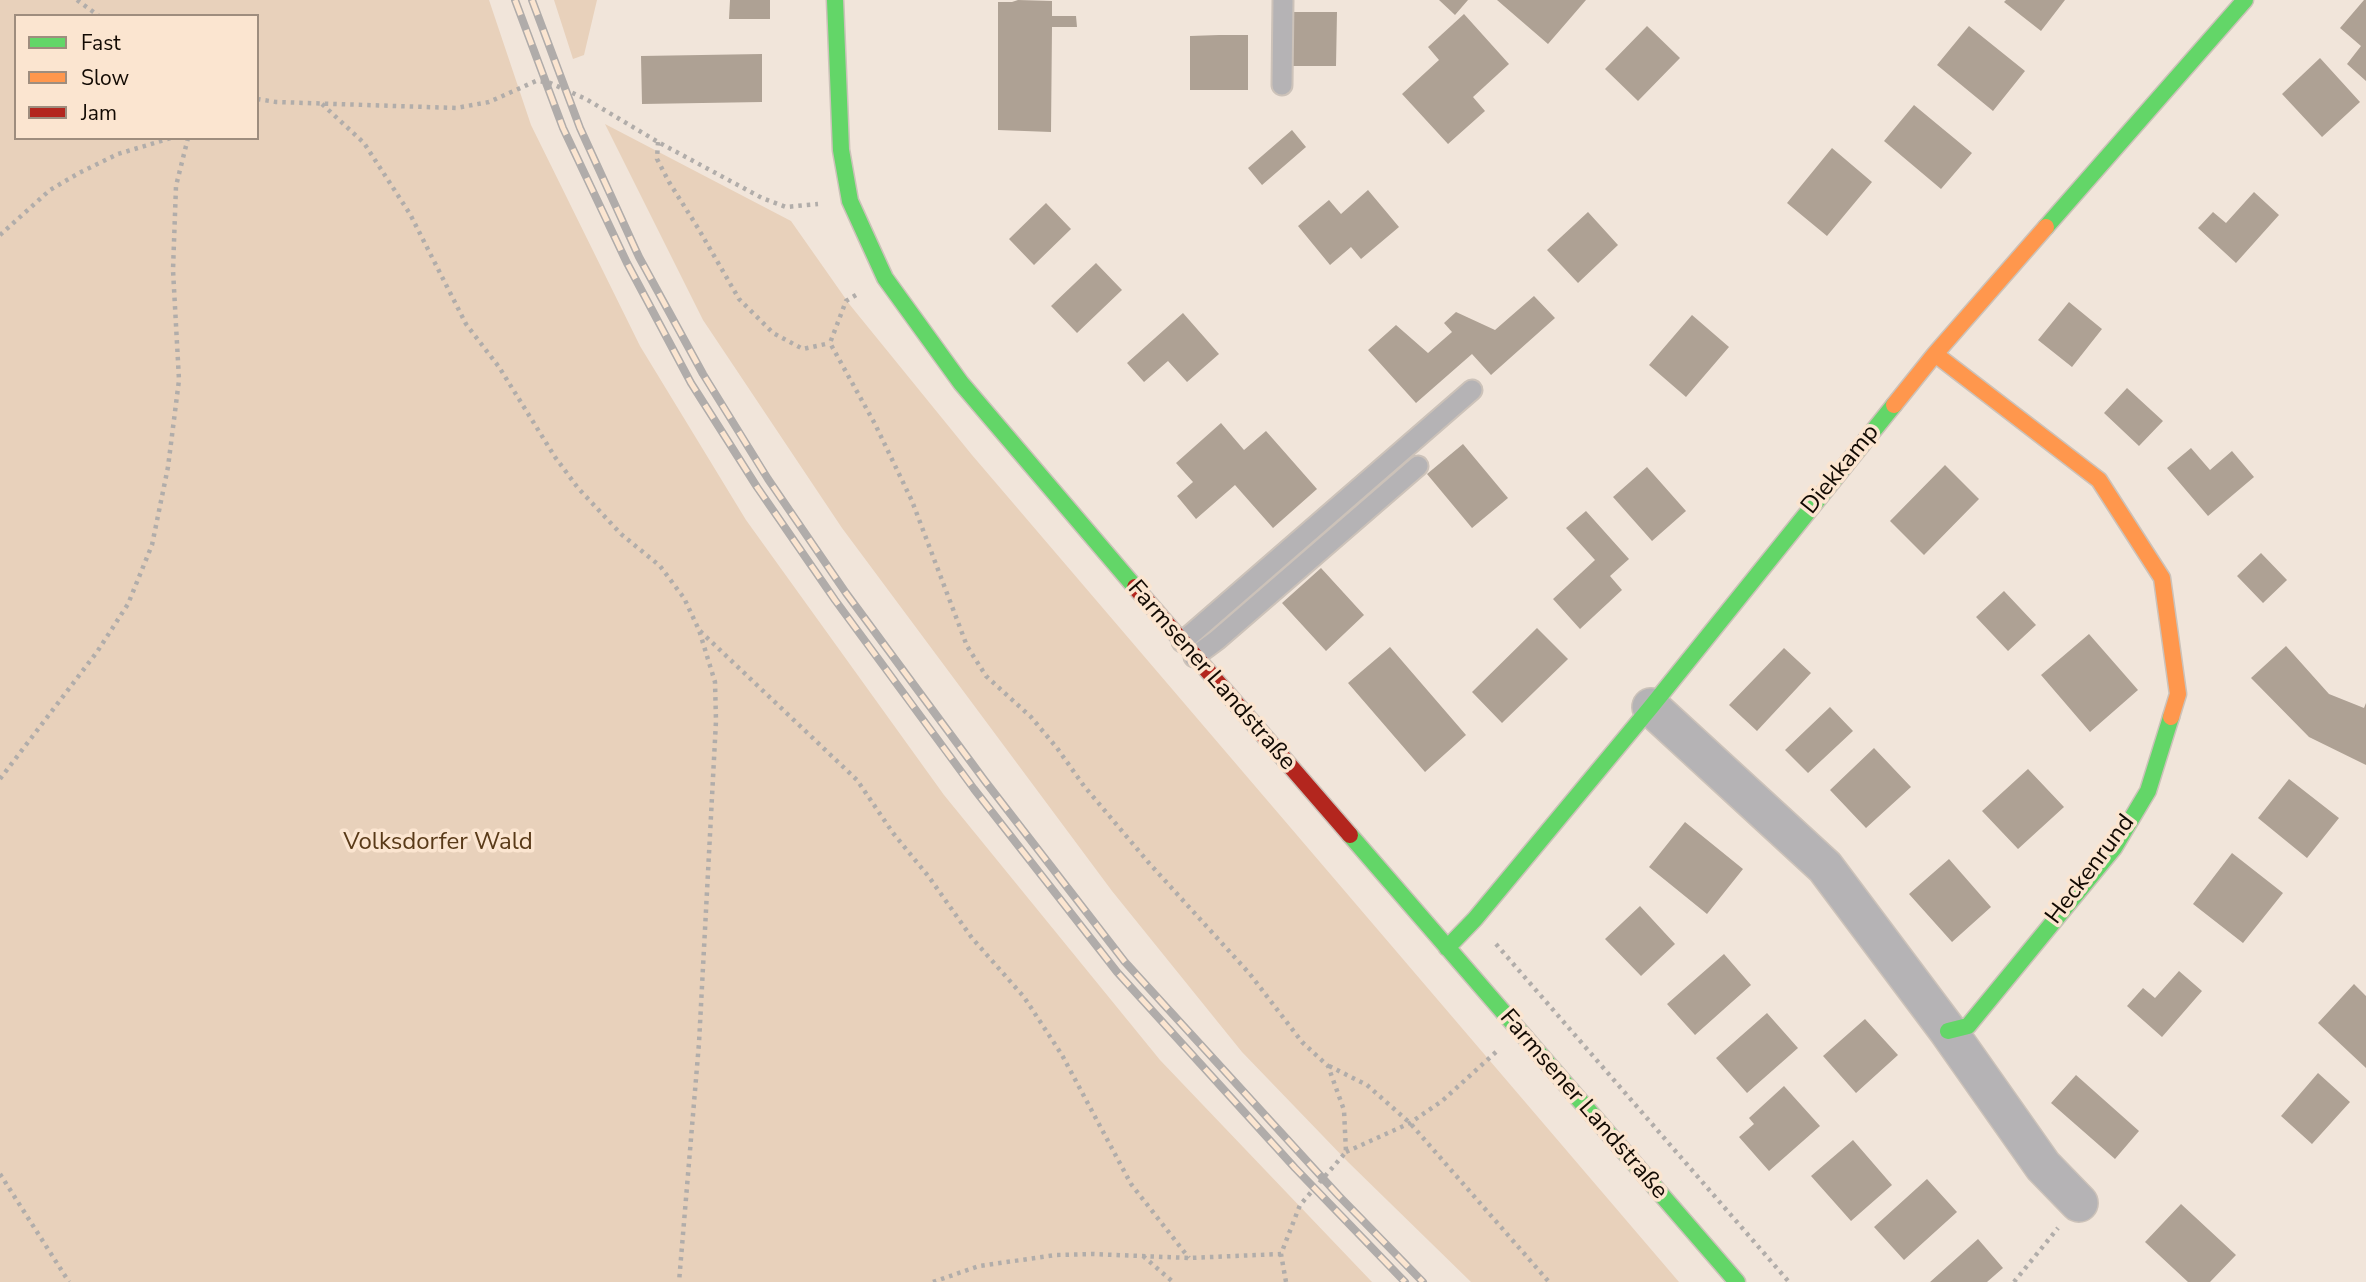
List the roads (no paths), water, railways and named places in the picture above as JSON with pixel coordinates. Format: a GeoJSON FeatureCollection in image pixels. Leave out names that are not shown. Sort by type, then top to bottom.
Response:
{"type":"FeatureCollection","features":[{"type":"Feature","properties":{"kind":"street","name":"Farmsener Landstraße"},"geometry":{"type":"LineString","coordinates":[[835,0],[840,139],[845,178],[850,201],[886,278],[961,383],[1188,650],[1737,1282]]}},
{"type":"Feature","properties":{"kind":"street","name":"Diekkamp"},"geometry":{"type":"LineString","coordinates":[[1447,948],[1475,919],[1651,707],[1935,354],[2245,0]]}},
{"type":"Feature","properties":{"kind":"street","name":"Heckenrund"},"geometry":{"type":"LineString","coordinates":[[1935,354],[2099,480],[2162,578],[2178,694],[2148,791],[2114,848],[1968,1026],[1948,1031]]}},
{"type":"Feature","properties":{"kind":"street"},"geometry":{"type":"LineString","coordinates":[[1651,707],[1825,867],[1948,1031],[2043,1166],[2079,1203]]}},
{"type":"Feature","properties":{"kind":"lane"},"geometry":{"type":"LineString","coordinates":[[1282,85],[1283,0]]}},
{"type":"Feature","properties":{"kind":"lane"},"geometry":{"type":"LineString","coordinates":[[1188,650],[1472,390]]}},
{"type":"Feature","properties":{"kind":"lane"},"geometry":{"type":"LineString","coordinates":[[1188,650],[1217,640],[1418,466]]}},
{"type":"Feature","properties":{"kind":"railway"},"geometry":{"type":"LineString","coordinates":[[515,0],[563,128],[627,263],[691,383],[757,487],[835,600],[974,789],[1117,972],[1295,1168],[1405,1282]]}},
{"type":"Feature","properties":{"kind":"railway"},"geometry":{"type":"LineString","coordinates":[[532,0],[580,128],[639,257],[703,374],[768,479],[846,593],[985,781],[1125,962],[1339,1196],[1423,1282]]}},
{"type":"Feature","properties":{"kind":"park label","name":"Volksdorfer Wald"},"geometry":{"type":"Point","coordinates":[438,843]}}]}
